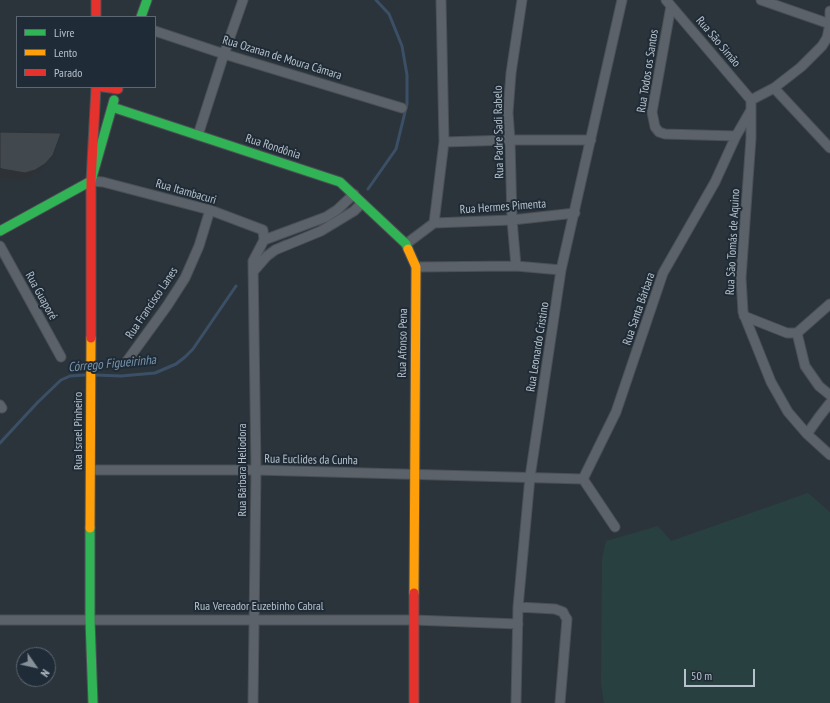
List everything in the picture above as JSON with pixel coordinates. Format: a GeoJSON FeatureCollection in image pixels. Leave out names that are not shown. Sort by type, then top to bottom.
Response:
{"type":"FeatureCollection","features":[{"type":"Feature","properties":{"kind":"street"},"geometry":{"type":"LineString","coordinates":[[96,0],[96,16]]}},
{"type":"Feature","properties":{"kind":"street"},"geometry":{"type":"LineString","coordinates":[[142,16],[147,0]]}},
{"type":"Feature","properties":{"kind":"street"},"geometry":{"type":"LineString","coordinates":[[198,135],[243,0]]}},
{"type":"Feature","properties":{"kind":"street"},"geometry":{"type":"LineString","coordinates":[[406,244],[434,223],[444,142],[441,0]]}},
{"type":"Feature","properties":{"kind":"street","name":"Rua Padre Sadi Rabelo"},"geometry":{"type":"LineString","coordinates":[[516,266],[512,220],[508,113],[511,73],[522,0]]}},
{"type":"Feature","properties":{"kind":"street","name":"Rua Leonardo Cristino"},"geometry":{"type":"LineString","coordinates":[[516,703],[518,607],[530,477],[561,270],[622,0]]}},
{"type":"Feature","properties":{"kind":"street"},"geometry":{"type":"LineString","coordinates":[[761,0],[830,24]]}},
{"type":"Feature","properties":{"kind":"street","name":"Rua São Simão"},"geometry":{"type":"LineString","coordinates":[[669,3],[751,100]]}},
{"type":"Feature","properties":{"kind":"street","name":"Rua Todos os Santos"},"geometry":{"type":"LineString","coordinates":[[669,3],[652,112],[655,127],[659,132],[665,134],[736,136]]}},
{"type":"Feature","properties":{"kind":"street"},"geometry":{"type":"LineString","coordinates":[[751,100],[774,88],[801,67],[822,46],[827,38],[830,24],[830,11]]}},
{"type":"Feature","properties":{"kind":"street","name":"Rua Ozanan de Moura Câmara"},"geometry":{"type":"LineString","coordinates":[[156,31],[224,54],[402,108]]}},
{"type":"Feature","properties":{"kind":"street","name":"Rua Israel Pinheiro"},"geometry":{"type":"LineString","coordinates":[[93,703],[90,619],[91,181],[96,88]]}},
{"type":"Feature","properties":{"kind":"street"},"geometry":{"type":"LineString","coordinates":[[0,231],[91,181],[118,88],[108,88]]}},
{"type":"Feature","properties":{"kind":"street"},"geometry":{"type":"LineString","coordinates":[[774,88],[830,148]]}},
{"type":"Feature","properties":{"kind":"street","name":"Rua São Tomás de Aquino"},"geometry":{"type":"LineString","coordinates":[[751,100],[751,138],[741,278],[744,316],[771,382],[788,412],[807,434],[830,455]]}},
{"type":"Feature","properties":{"kind":"street","name":"Rua Rondônia"},"geometry":{"type":"LineString","coordinates":[[112,107],[340,182],[406,244]]}},
{"type":"Feature","properties":{"kind":"street","name":"Rua Santa Bárbara"},"geometry":{"type":"LineString","coordinates":[[583,479],[616,412],[663,273],[715,182],[736,136],[751,110]]}},
{"type":"Feature","properties":{"kind":"street"},"geometry":{"type":"LineString","coordinates":[[444,142],[591,140]]}},
{"type":"Feature","properties":{"kind":"street","name":"Rua Itambacuri"},"geometry":{"type":"LineString","coordinates":[[91,181],[104,182],[210,210],[263,230],[264,240]]}},
{"type":"Feature","properties":{"kind":"street"},"geometry":{"type":"LineString","coordinates":[[264,240],[326,217],[337,210],[354,194]]}},
{"type":"Feature","properties":{"kind":"street"},"geometry":{"type":"LineString","coordinates":[[254,272],[267,256],[275,250],[321,231],[343,218],[362,203]]}},
{"type":"Feature","properties":{"kind":"street","name":"Rua Francisco Lanes"},"geometry":{"type":"LineString","coordinates":[[126,361],[167,306],[185,278],[200,246],[210,210]]}},
{"type":"Feature","properties":{"kind":"street","name":"Rua Hermes Pimenta"},"geometry":{"type":"LineString","coordinates":[[434,223],[512,220],[574,213]]}},
{"type":"Feature","properties":{"kind":"street","name":"Rua Bárbara Heliodora"},"geometry":{"type":"LineString","coordinates":[[253,703],[256,470],[253,261],[264,240]]}},
{"type":"Feature","properties":{"kind":"street","name":"Rua Afonso Pena"},"geometry":{"type":"LineString","coordinates":[[406,244],[416,266],[414,703]]}},
{"type":"Feature","properties":{"kind":"street","name":"Rua Guaporé"},"geometry":{"type":"LineString","coordinates":[[0,246],[61,356]]}},
{"type":"Feature","properties":{"kind":"street"},"geometry":{"type":"LineString","coordinates":[[416,266],[516,266],[561,270]]}},
{"type":"Feature","properties":{"kind":"street"},"geometry":{"type":"LineString","coordinates":[[744,316],[787,333],[797,333],[830,304]]}},
{"type":"Feature","properties":{"kind":"street"},"geometry":{"type":"LineString","coordinates":[[797,333],[805,366],[819,386],[830,394]]}},
{"type":"Feature","properties":{"kind":"street"},"geometry":{"type":"LineString","coordinates":[[807,434],[830,403]]}},
{"type":"Feature","properties":{"kind":"street","name":"Rua Euclides da Cunha"},"geometry":{"type":"LineString","coordinates":[[91,470],[256,470],[530,477]]}},
{"type":"Feature","properties":{"kind":"street"},"geometry":{"type":"LineString","coordinates":[[530,477],[583,479],[615,527]]}},
{"type":"Feature","properties":{"kind":"street"},"geometry":{"type":"LineString","coordinates":[[518,607],[555,609],[563,612],[567,619],[560,703]]}},
{"type":"Feature","properties":{"kind":"street","name":"Rua Vereador Euzebinho Cabral"},"geometry":{"type":"LineString","coordinates":[[0,620],[414,620],[518,624]]}},
{"type":"Feature","properties":{"kind":"green space"},"geometry":{"type":"Polygon","coordinates":[[[808,493],[830,512],[830,703],[604,703],[601,683],[602,559],[606,541],[658,526],[671,541],[808,493]]]}},
{"type":"Feature","properties":{"kind":"building"},"geometry":{"type":"Polygon","coordinates":[[[0,132],[61,133],[53,155],[45,164],[35,170],[25,173],[0,168],[0,132]]]}},
{"type":"Feature","properties":{"kind":"waterway","name":"Córrego Figueirinha"},"geometry":{"type":"LineString","coordinates":[[368,189],[396,149],[407,104],[407,75],[402,46],[389,14],[376,0]]}},
{"type":"Feature","properties":{"kind":"waterway","name":"Córrego Figueirinha"},"geometry":{"type":"LineString","coordinates":[[274,246],[285,241]]}},
{"type":"Feature","properties":{"kind":"waterway","name":"Córrego Figueirinha"},"geometry":{"type":"LineString","coordinates":[[95,375],[121,376],[155,373],[176,364],[193,349],[236,286]]}},
{"type":"Feature","properties":{"kind":"waterway","name":"Córrego Figueirinha"},"geometry":{"type":"LineString","coordinates":[[0,443],[38,402],[61,380],[70,376],[85,375]]}},
{"type":"Feature","properties":{"kind":"traffic: fast"},"geometry":{"type":"LineString","coordinates":[[141,16],[147,0]]}},
{"type":"Feature","properties":{"kind":"traffic: fast"},"geometry":{"type":"LineString","coordinates":[[0,231],[91,181],[114,100]]}},
{"type":"Feature","properties":{"kind":"traffic: fast"},"geometry":{"type":"LineString","coordinates":[[112,107],[340,182],[406,244],[408,249]]}},
{"type":"Feature","properties":{"kind":"traffic: fast"},"geometry":{"type":"LineString","coordinates":[[90,528],[90,619],[93,703]]}},
{"type":"Feature","properties":{"kind":"traffic: slow"},"geometry":{"type":"LineString","coordinates":[[408,249],[416,267],[414,593]]}},
{"type":"Feature","properties":{"kind":"traffic: slow"},"geometry":{"type":"LineString","coordinates":[[90,528],[91,338]]}},
{"type":"Feature","properties":{"kind":"traffic: jam"},"geometry":{"type":"LineString","coordinates":[[96,0],[96,16]]}},
{"type":"Feature","properties":{"kind":"traffic: jam"},"geometry":{"type":"LineString","coordinates":[[91,338],[91,181],[96,88]]}},
{"type":"Feature","properties":{"kind":"traffic: jam"},"geometry":{"type":"LineString","coordinates":[[110,88],[118,89]]}},
{"type":"Feature","properties":{"kind":"traffic: jam"},"geometry":{"type":"LineString","coordinates":[[414,593],[414,703]]}}]}
